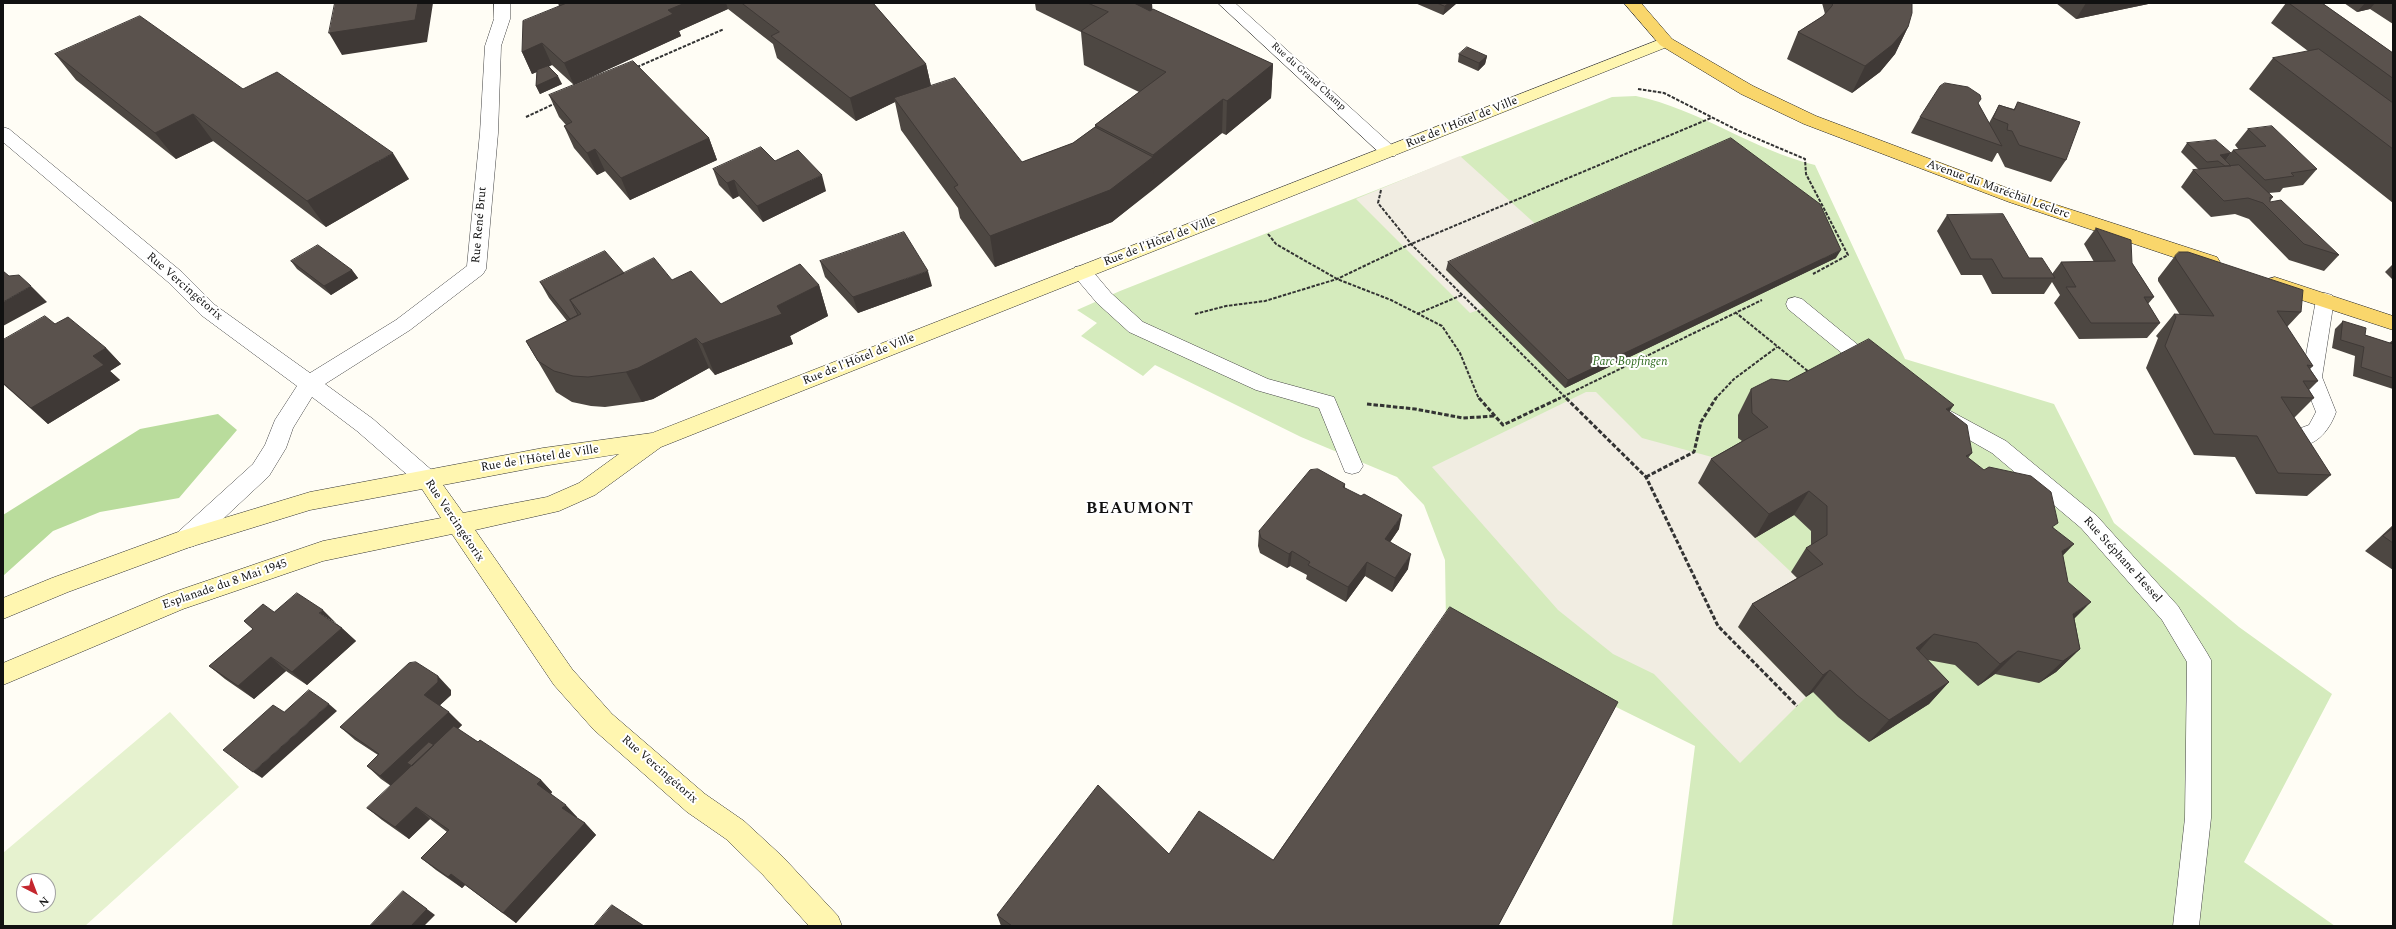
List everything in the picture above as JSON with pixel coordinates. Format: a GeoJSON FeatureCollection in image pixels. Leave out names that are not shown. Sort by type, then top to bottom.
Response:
{"type":"FeatureCollection","features":[{"type":"Feature","properties":{"kind":"main road","name":"Avenue du Maréchal Leclerc"},"geometry":{"type":"LineString","coordinates":[[1632,3],[1666,42],[1741,86],[1810,120],[2016,198],[2229,268]]}},
{"type":"Feature","properties":{"kind":"main road","name":"Rue de l'Hôtel de Ville"},"geometry":{"type":"LineString","coordinates":[[427,479],[543,457],[654,441],[1666,42]]}},
{"type":"Feature","properties":{"kind":"main road"},"geometry":{"type":"LineString","coordinates":[[2258,278],[2393,323]]}},
{"type":"Feature","properties":{"kind":"main road","name":"Rue de l'Hôtel de Ville"},"geometry":{"type":"LineString","coordinates":[[457,523],[551,505],[587,489],[654,441]]}},
{"type":"Feature","properties":{"kind":"main road"},"geometry":{"type":"LineString","coordinates":[[3,609],[60,585],[186,539],[310,501],[427,479]]}},
{"type":"Feature","properties":{"kind":"main road","name":"Rue Vercingétorix"},"geometry":{"type":"LineString","coordinates":[[427,479],[563,677],[603,722],[696,803],[735,830],[773,866],[824,925]]}},
{"type":"Feature","properties":{"kind":"main road","name":"Esplanade du 8 Mai 1945"},"geometry":{"type":"LineString","coordinates":[[3,674],[161,607],[244,576],[323,551],[457,523]]}},
{"type":"Feature","properties":{"kind":"street","name":"Rue René Brut"},"geometry":{"type":"LineString","coordinates":[[309,384],[403,325],[476,269],[489,133],[493,46],[502,19],[502,3]]}},
{"type":"Feature","properties":{"kind":"street","name":"Rue du Grand Champ"},"geometry":{"type":"LineString","coordinates":[[1226,3],[1389,152]]}},
{"type":"Feature","properties":{"kind":"street","name":"Rue Vercingétorix"},"geometry":{"type":"LineString","coordinates":[[3,133],[175,278],[208,310],[365,424],[427,479]]}},
{"type":"Feature","properties":{"kind":"street"},"geometry":{"type":"LineString","coordinates":[[186,539],[261,470],[275,448],[282,426],[309,384]]}},
{"type":"Feature","properties":{"kind":"lane"},"geometry":{"type":"LineString","coordinates":[[1082,272],[1104,298],[1136,327],[1263,385],[1326,402],[1352,466]]}},
{"type":"Feature","properties":{"kind":"lane"},"geometry":{"type":"LineString","coordinates":[[2297,438],[2310,436],[2320,429],[2326,412],[2312,377],[2325,300]]}},
{"type":"Feature","properties":{"kind":"lane"},"geometry":{"type":"LineString","coordinates":[[1795,304],[1889,378]]}},
{"type":"Feature","properties":{"kind":"lane","name":"Rue Stéphane Hessel"},"geometry":{"type":"LineString","coordinates":[[1927,404],[1999,447],[2089,522],[2170,613],[2198,660],[2198,818],[2186,926]]}},
{"type":"Feature","properties":{"kind":"path"},"geometry":{"type":"LineString","coordinates":[[631,70],[724,29]]}},
{"type":"Feature","properties":{"kind":"path"},"geometry":{"type":"LineString","coordinates":[[1598,69],[1624,87],[1664,93],[1711,118],[1805,159],[1806,174],[1848,255],[1807,277]]}},
{"type":"Feature","properties":{"kind":"path"},"geometry":{"type":"LineString","coordinates":[[489,133],[560,101]]}},
{"type":"Feature","properties":{"kind":"path"},"geometry":{"type":"LineString","coordinates":[[1136,327],[1226,306],[1265,301],[1337,279],[1412,245],[1711,118]]}},
{"type":"Feature","properties":{"kind":"path"},"geometry":{"type":"LineString","coordinates":[[1356,165],[1381,189],[1378,203],[1412,245],[1646,477],[1718,626],[1797,706]]}},
{"type":"Feature","properties":{"kind":"path"},"geometry":{"type":"LineString","coordinates":[[1244,209],[1276,244],[1337,279],[1391,300],[1442,326],[1460,353],[1477,396],[1503,425],[1767,297]]}},
{"type":"Feature","properties":{"kind":"path"},"geometry":{"type":"LineString","coordinates":[[1417,314],[1462,295]]}},
{"type":"Feature","properties":{"kind":"path"},"geometry":{"type":"LineString","coordinates":[[1735,312],[1814,377]]}},
{"type":"Feature","properties":{"kind":"path"},"geometry":{"type":"LineString","coordinates":[[1646,477],[1694,452],[1700,423],[1713,400],[1740,373],[1777,347]]}},
{"type":"Feature","properties":{"kind":"path"},"geometry":{"type":"LineString","coordinates":[[1326,402],[1378,405],[1463,418],[1495,416]]}},
{"type":"Feature","properties":{"kind":"green space","name":"Parc Bopfingen"},"geometry":{"type":"Polygon","coordinates":[[[1636,96],[1682,110],[1770,150],[1815,165],[1905,359],[2054,404],[2114,523],[2239,627],[2332,694],[2244,862],[2335,926],[1672,926],[1695,746],[1446,623],[1445,560],[1424,505],[1397,477],[1301,437],[1155,365],[1143,376],[1081,336],[1097,323],[1077,310],[1120,291],[1612,97],[1636,96]]]}},
{"type":"Feature","properties":{"kind":"green space"},"geometry":{"type":"Polygon","coordinates":[[[218,414],[237,430],[179,498],[100,512],[53,531],[3,576],[3,515],[140,429],[218,414]]]}},
{"type":"Feature","properties":{"kind":"green space"},"geometry":{"type":"Polygon","coordinates":[[[170,712],[239,787],[85,926],[3,926],[3,853],[170,712]]]}},
{"type":"Feature","properties":{"kind":"shaded area"},"geometry":{"type":"Polygon","coordinates":[[[1460,156],[1541,229],[1446,270],[1484,308],[1470,313],[1356,199],[1460,156]]]}},
{"type":"Feature","properties":{"kind":"shaded area"},"geometry":{"type":"Polygon","coordinates":[[[1586,392],[1596,392],[1642,438],[1734,463],[1755,538],[1807,587],[1738,627],[1806,697],[1740,763],[1654,674],[1613,654],[1558,610],[1432,467],[1586,392]]]}},
{"type":"Feature","properties":{"kind":"building"},"geometry":{"type":"Polygon","coordinates":[[[335,3],[418,3],[415,20],[329,33],[335,3]]]}},
{"type":"Feature","properties":{"kind":"building"},"geometry":{"type":"Polygon","coordinates":[[[567,3],[685,3],[668,10],[673,14],[564,63],[542,43],[522,52],[523,21],[567,3]]]}},
{"type":"Feature","properties":{"kind":"building"},"geometry":{"type":"Polygon","coordinates":[[[742,3],[873,3],[926,64],[850,98],[771,36],[779,32],[742,3]]]}},
{"type":"Feature","properties":{"kind":"building"},"geometry":{"type":"Polygon","coordinates":[[[1088,3],[1134,3],[1150,11],[1153,9],[1273,64],[1227,101],[1223,99],[1153,155],[1095,125],[1166,72],[1081,31],[1108,12],[1088,3]]]}},
{"type":"Feature","properties":{"kind":"building"},"geometry":{"type":"Polygon","coordinates":[[[1437,3],[1449,3],[1445,6],[1437,3]]]}},
{"type":"Feature","properties":{"kind":"building"},"geometry":{"type":"Polygon","coordinates":[[[1833,3],[1912,3],[1912,13],[1908,27],[1892,45],[1865,66],[1798,32],[1823,16],[1833,3]]]}},
{"type":"Feature","properties":{"kind":"building"},"geometry":{"type":"Polygon","coordinates":[[[2289,3],[2322,3],[2393,53],[2393,78],[2289,3]]]}},
{"type":"Feature","properties":{"kind":"building"},"geometry":{"type":"Polygon","coordinates":[[[140,16],[243,89],[277,72],[393,153],[307,201],[193,114],[155,133],[55,54],[140,16]]]}},
{"type":"Feature","properties":{"kind":"building"},"geometry":{"type":"Polygon","coordinates":[[[1467,47],[1487,56],[1479,63],[1459,54],[1467,47]]]}},
{"type":"Feature","properties":{"kind":"building"},"geometry":{"type":"Polygon","coordinates":[[[2319,49],[2393,103],[2393,149],[2273,58],[2319,49]]]}},
{"type":"Feature","properties":{"kind":"building"},"geometry":{"type":"Polygon","coordinates":[[[633,61],[709,138],[621,178],[595,149],[587,153],[564,126],[572,122],[549,95],[633,61]]]}},
{"type":"Feature","properties":{"kind":"building"},"geometry":{"type":"Polygon","coordinates":[[[548,66],[558,76],[536,86],[537,70],[548,66]]]}},
{"type":"Feature","properties":{"kind":"building"},"geometry":{"type":"Polygon","coordinates":[[[955,78],[1022,162],[1073,143],[1095,127],[1153,157],[1110,190],[990,236],[954,187],[958,185],[894,98],[955,78]]]}},
{"type":"Feature","properties":{"kind":"building"},"geometry":{"type":"Polygon","coordinates":[[[1945,83],[1968,87],[1980,95],[1981,99],[1978,103],[2002,146],[1920,117],[1940,86],[1945,83]]]}},
{"type":"Feature","properties":{"kind":"building"},"geometry":{"type":"Polygon","coordinates":[[[2018,102],[2080,122],[2066,160],[2019,145],[2012,131],[2007,130],[2008,124],[1993,118],[1999,105],[2014,110],[2018,102]]]}},
{"type":"Feature","properties":{"kind":"building"},"geometry":{"type":"Polygon","coordinates":[[[2272,126],[2317,169],[2291,173],[2294,176],[2265,180],[2233,150],[2266,146],[2248,129],[2272,126]]]}},
{"type":"Feature","properties":{"kind":"building"},"geometry":{"type":"Polygon","coordinates":[[[1731,138],[1820,204],[1841,250],[1568,380],[1448,262],[1731,138]]]}},
{"type":"Feature","properties":{"kind":"building"},"geometry":{"type":"Polygon","coordinates":[[[2216,140],[2231,153],[2220,155],[2231,166],[2225,166],[2218,161],[2207,162],[2187,143],[2216,140]]]}},
{"type":"Feature","properties":{"kind":"building"},"geometry":{"type":"Polygon","coordinates":[[[761,147],[775,161],[798,150],[822,175],[757,206],[734,180],[727,183],[713,169],[761,147]]]}},
{"type":"Feature","properties":{"kind":"building"},"geometry":{"type":"Polygon","coordinates":[[[2239,165],[2273,197],[2270,197],[2270,202],[2281,200],[2339,255],[2304,244],[2263,203],[2248,198],[2224,201],[2193,170],[2239,165]]]}},
{"type":"Feature","properties":{"kind":"building"},"geometry":{"type":"Polygon","coordinates":[[[2003,214],[2029,258],[2042,258],[2055,278],[2003,278],[1992,259],[1971,259],[1947,215],[2003,214]]]}},
{"type":"Feature","properties":{"kind":"building"},"geometry":{"type":"Polygon","coordinates":[[[2096,228],[2131,240],[2132,263],[2154,297],[2144,297],[2160,323],[2091,323],[2066,287],[2076,287],[2061,262],[2115,261],[2096,228]]]}},
{"type":"Feature","properties":{"kind":"building"},"geometry":{"type":"Polygon","coordinates":[[[904,232],[928,271],[853,297],[820,261],[904,232]]]}},
{"type":"Feature","properties":{"kind":"building"},"geometry":{"type":"Polygon","coordinates":[[[318,245],[352,270],[324,286],[291,261],[318,245]]]}},
{"type":"Feature","properties":{"kind":"building"},"geometry":{"type":"Polygon","coordinates":[[[605,251],[624,273],[570,300],[578,315],[570,319],[540,282],[605,251]]]}},
{"type":"Feature","properties":{"kind":"building"},"geometry":{"type":"Polygon","coordinates":[[[2179,252],[2188,252],[2303,290],[2301,312],[2277,311],[2313,366],[2307,365],[2318,381],[2303,381],[2314,398],[2281,397],[2331,475],[2278,473],[2257,436],[2214,434],[2165,346],[2176,317],[2174,314],[2214,316],[2176,259],[2175,256],[2179,252]]]}},
{"type":"Feature","properties":{"kind":"building"},"geometry":{"type":"Polygon","coordinates":[[[654,258],[672,280],[691,271],[721,304],[800,264],[819,285],[777,306],[782,314],[702,344],[696,338],[638,368],[626,372],[588,377],[573,376],[554,371],[538,361],[526,341],[581,314],[570,300],[654,258]]]}},
{"type":"Feature","properties":{"kind":"building"},"geometry":{"type":"Polygon","coordinates":[[[3,271],[9,276],[19,275],[31,286],[3,302],[3,271]]]}},
{"type":"Feature","properties":{"kind":"building"},"geometry":{"type":"Polygon","coordinates":[[[45,316],[55,324],[68,317],[106,348],[93,356],[104,365],[31,408],[3,383],[3,340],[45,316]]]}},
{"type":"Feature","properties":{"kind":"building"},"geometry":{"type":"Polygon","coordinates":[[[2343,321],[2366,328],[2365,335],[2393,344],[2393,378],[2361,367],[2364,347],[2341,340],[2343,321]]]}},
{"type":"Feature","properties":{"kind":"building"},"geometry":{"type":"Polygon","coordinates":[[[1869,339],[1954,405],[1946,409],[1967,425],[1972,453],[1966,456],[1984,470],[1989,467],[2031,476],[2051,492],[2058,523],[2052,527],[2074,544],[2062,551],[2068,582],[2091,602],[2073,614],[2080,649],[2063,661],[2018,651],[2000,664],[1977,643],[1934,634],[1916,648],[1949,682],[1889,720],[1857,695],[1830,670],[1823,675],[1752,604],[1823,564],[1806,548],[1827,535],[1827,506],[1809,491],[1769,514],[1711,459],[1768,427],[1752,413],[1751,389],[1771,379],[1788,381],[1869,339]]]}},
{"type":"Feature","properties":{"kind":"building"},"geometry":{"type":"Polygon","coordinates":[[[1318,469],[1345,484],[1343,487],[1361,496],[1364,494],[1402,515],[1385,539],[1411,554],[1395,578],[1367,562],[1348,587],[1308,565],[1310,562],[1292,551],[1289,554],[1261,538],[1259,531],[1310,470],[1318,469]]]}},
{"type":"Feature","properties":{"kind":"building"},"geometry":{"type":"Polygon","coordinates":[[[2393,528],[2393,543],[2383,536],[2393,528]]]}},
{"type":"Feature","properties":{"kind":"building"},"geometry":{"type":"Polygon","coordinates":[[[297,593],[323,610],[319,613],[342,628],[292,672],[271,657],[238,686],[209,666],[253,629],[244,621],[263,604],[274,612],[297,593]]]}},
{"type":"Feature","properties":{"kind":"building"},"geometry":{"type":"Polygon","coordinates":[[[1450,607],[1618,702],[1498,926],[1012,926],[997,915],[1098,785],[1169,854],[1199,811],[1273,860],[1450,607]]]}},
{"type":"Feature","properties":{"kind":"building"},"geometry":{"type":"Polygon","coordinates":[[[416,662],[438,676],[438,682],[424,695],[449,712],[380,776],[367,766],[379,754],[340,727],[409,663],[416,662]]]}},
{"type":"Feature","properties":{"kind":"building"},"geometry":{"type":"Polygon","coordinates":[[[309,690],[329,704],[253,772],[223,750],[273,705],[284,712],[309,690]]]}},
{"type":"Feature","properties":{"kind":"building"},"geometry":{"type":"Polygon","coordinates":[[[454,726],[478,742],[480,740],[541,780],[537,784],[566,805],[562,808],[585,823],[503,913],[451,874],[448,877],[421,858],[449,830],[416,807],[395,827],[367,808],[454,726]]]}},
{"type":"Feature","properties":{"kind":"building"},"geometry":{"type":"Polygon","coordinates":[[[429,742],[434,745],[412,766],[407,763],[429,742]]]}},
{"type":"Feature","properties":{"kind":"building"},"geometry":{"type":"Polygon","coordinates":[[[403,891],[427,909],[411,926],[370,926],[403,891]]]}},
{"type":"Feature","properties":{"kind":"building"},"geometry":{"type":"Polygon","coordinates":[[[612,905],[644,926],[594,926],[612,905]]]}},
{"type":"Feature","properties":{"kind":"district","name":"BEAUMONT"},"geometry":{"type":"Point","coordinates":[1140,510]}}]}
